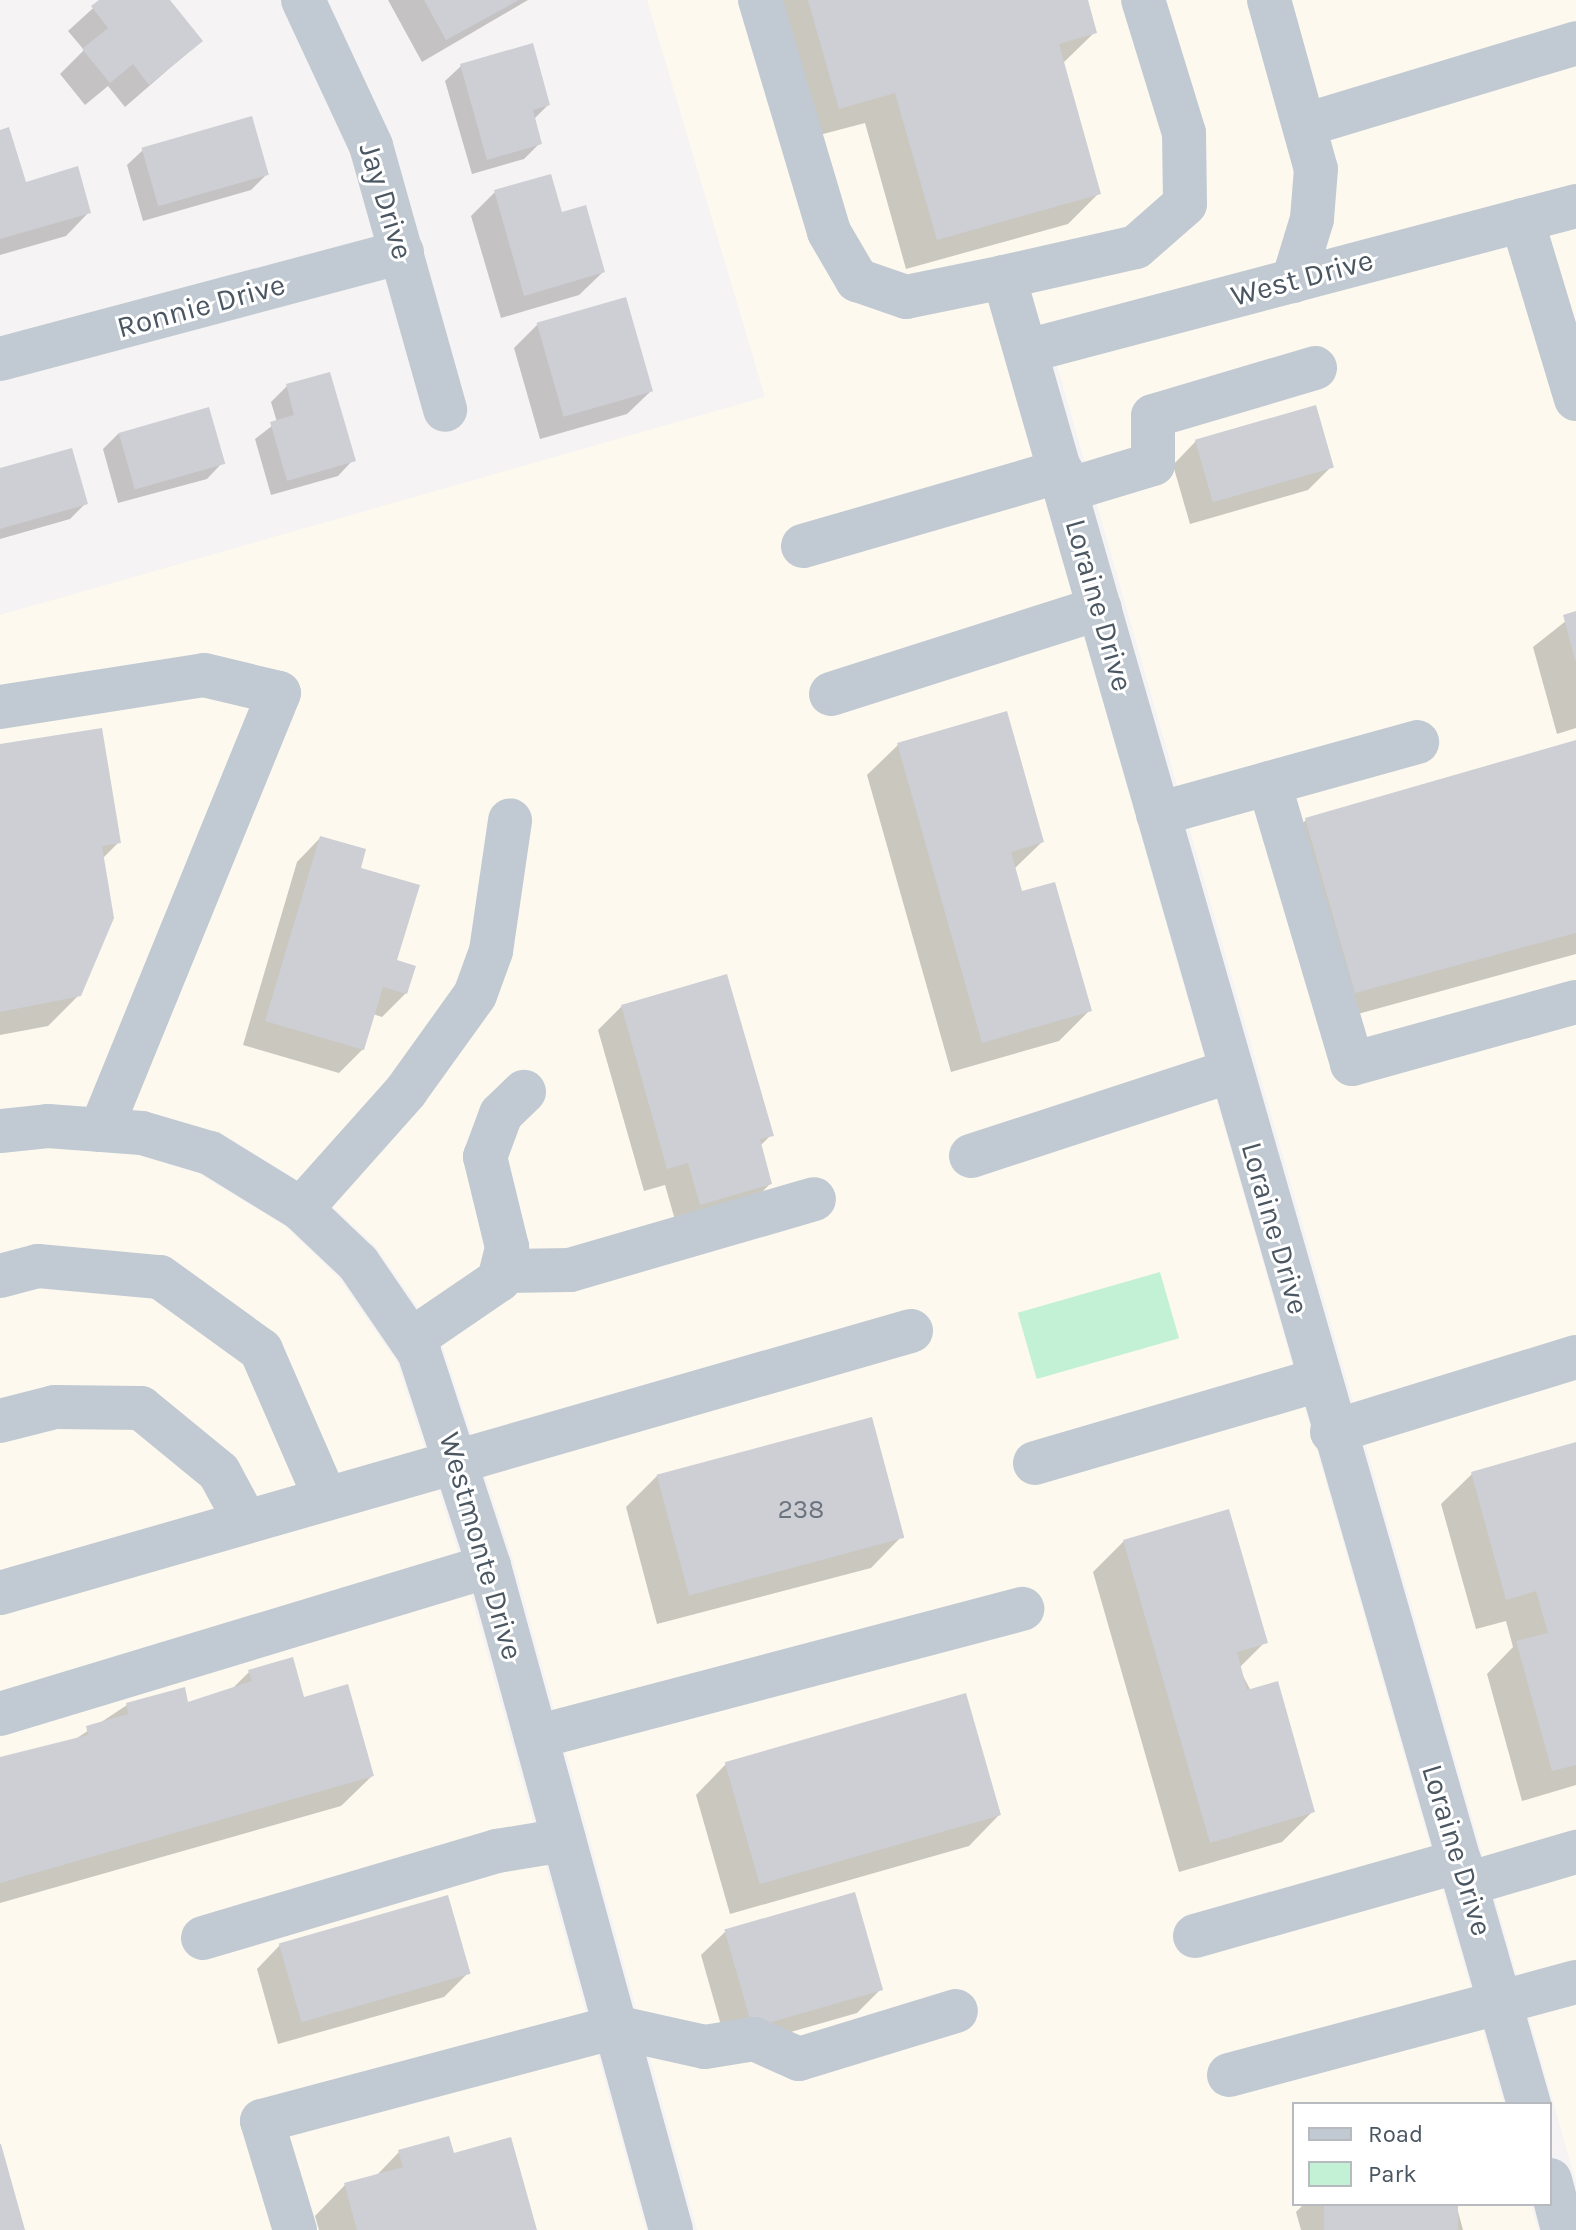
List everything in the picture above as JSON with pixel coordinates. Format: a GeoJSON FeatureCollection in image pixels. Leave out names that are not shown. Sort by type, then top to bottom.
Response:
{"type":"FeatureCollection","features":[{"type":"Feature","properties":{"kind":"street","name":"Jay Drive"},"geometry":{"type":"LineString","coordinates":[[303,0],[371,146],[445,410]]}},
{"type":"Feature","properties":{"kind":"street"},"geometry":{"type":"LineString","coordinates":[[760,0],[829,232],[857,280],[906,297],[1136,247],[1185,204],[1184,133],[1143,0]]}},
{"type":"Feature","properties":{"kind":"street"},"geometry":{"type":"LineString","coordinates":[[1277,2],[1316,169],[1312,219],[1293,281]]}},
{"type":"Feature","properties":{"kind":"street"},"geometry":{"type":"LineString","coordinates":[[1305,125],[1576,43]]}},
{"type":"Feature","properties":{"kind":"street","name":"West Drive"},"geometry":{"type":"LineString","coordinates":[[1027,351],[1576,206]]}},
{"type":"Feature","properties":{"kind":"street"},"geometry":{"type":"LineString","coordinates":[[1522,220],[1576,399]]}},
{"type":"Feature","properties":{"kind":"street","name":"Ronnie Drive"},"geometry":{"type":"LineString","coordinates":[[0,359],[402,252]]}},
{"type":"Feature","properties":{"kind":"street","name":"Loraine Drive"},"geometry":{"type":"LineString","coordinates":[[1004,277],[1332,1432],[1464,1873],[1528,2102]]}},
{"type":"Feature","properties":{"kind":"street"},"geometry":{"type":"LineString","coordinates":[[803,546],[1064,480],[1153,464],[1153,416],[1315,368]]}},
{"type":"Feature","properties":{"kind":"street"},"geometry":{"type":"LineString","coordinates":[[831,694],[1100,608]]}},
{"type":"Feature","properties":{"kind":"street"},"geometry":{"type":"LineString","coordinates":[[0,707],[204,675],[279,693],[101,1130]]}},
{"type":"Feature","properties":{"kind":"street"},"geometry":{"type":"LineString","coordinates":[[1158,814],[1417,742]]}},
{"type":"Feature","properties":{"kind":"street"},"geometry":{"type":"LineString","coordinates":[[1269,783],[1352,1064],[1576,1002]]}},
{"type":"Feature","properties":{"kind":"street"},"geometry":{"type":"LineString","coordinates":[[301,1209],[415,1081],[475,995],[491,951],[510,820]]}},
{"type":"Feature","properties":{"kind":"street"},"geometry":{"type":"LineString","coordinates":[[971,1156],[1231,1071]]}},
{"type":"Feature","properties":{"kind":"street"},"geometry":{"type":"LineString","coordinates":[[411,1340],[488,1293],[503,1271],[507,1247],[485,1157],[501,1114],[524,1092]]}},
{"type":"Feature","properties":{"kind":"street","name":"Westmonte Drive"},"geometry":{"type":"LineString","coordinates":[[0,1131],[101,1130],[210,1153],[301,1209],[358,1263],[411,1340],[457,1458],[489,1566],[671,2230]]}},
{"type":"Feature","properties":{"kind":"street"},"geometry":{"type":"LineString","coordinates":[[503,1271],[570,1270],[814,1199]]}},
{"type":"Feature","properties":{"kind":"street"},"geometry":{"type":"LineString","coordinates":[[0,1276],[38,1266],[160,1277],[261,1350],[325,1497]]}},
{"type":"Feature","properties":{"kind":"street"},"geometry":{"type":"LineString","coordinates":[[0,1593],[457,1458],[911,1331]]}},
{"type":"Feature","properties":{"kind":"street"},"geometry":{"type":"LineString","coordinates":[[1332,1432],[1576,1357]]}},
{"type":"Feature","properties":{"kind":"street"},"geometry":{"type":"LineString","coordinates":[[1035,1463],[1318,1380]]}},
{"type":"Feature","properties":{"kind":"street"},"geometry":{"type":"LineString","coordinates":[[0,1421],[55,1407],[141,1408],[219,1472],[245,1520]]}},
{"type":"Feature","properties":{"kind":"street"},"geometry":{"type":"LineString","coordinates":[[0,1714],[489,1566]]}},
{"type":"Feature","properties":{"kind":"street"},"geometry":{"type":"LineString","coordinates":[[536,1737],[1022,1609]]}},
{"type":"Feature","properties":{"kind":"street"},"geometry":{"type":"LineString","coordinates":[[203,1938],[497,1851],[564,1840]]}},
{"type":"Feature","properties":{"kind":"street"},"geometry":{"type":"LineString","coordinates":[[1195,1936],[1464,1873],[1576,1852]]}},
{"type":"Feature","properties":{"kind":"street"},"geometry":{"type":"LineString","coordinates":[[1229,2075],[1576,1982]]}},
{"type":"Feature","properties":{"kind":"street"},"geometry":{"type":"LineString","coordinates":[[295,2230],[262,2121],[615,2027],[705,2047],[754,2039],[799,2059],[956,2011]]}},
{"type":"Feature","properties":{"kind":"street"},"geometry":{"type":"LineString","coordinates":[[1552,2189],[1561,2229]]}},
{"type":"Feature","properties":{"kind":"shaded area"},"geometry":{"type":"Polygon","coordinates":[[[647,0],[1576,0],[1576,184],[998,336],[1503,2102],[1292,2102],[1292,2206],[1532,2206],[1538,2230],[697,2230],[513,1560],[440,1339],[376,1247],[319,1194],[225,1135],[145,1111],[47,1104],[0,1110],[0,615],[765,397],[647,0]]]}},
{"type":"Feature","properties":{"kind":"shaded area"},"geometry":{"type":"Polygon","coordinates":[[[1576,228],[1576,2182],[1057,365],[1576,228]]]}},
{"type":"Feature","properties":{"kind":"shaded area"},"geometry":{"type":"Polygon","coordinates":[[[47,1148],[135,1154],[198,1173],[285,1226],[338,1277],[397,1362],[465,1573],[646,2230],[0,2230],[0,1153],[47,1148]]]}},
{"type":"Feature","properties":{"kind":"green space"},"geometry":{"type":"Polygon","coordinates":[[[1160,1272],[1179,1338],[1037,1379],[1018,1313],[1160,1272]]]}},
{"type":"Feature","properties":{"kind":"building"},"geometry":{"type":"Polygon","coordinates":[[[99,0],[170,0],[203,41],[149,85],[133,64],[110,83],[82,49],[108,28],[91,6],[99,0]]]}},
{"type":"Feature","properties":{"kind":"building"},"geometry":{"type":"Polygon","coordinates":[[[424,0],[519,0],[446,40],[424,0]]]}},
{"type":"Feature","properties":{"kind":"building"},"geometry":{"type":"Polygon","coordinates":[[[808,0],[1088,0],[1097,33],[1059,44],[1101,194],[937,240],[895,93],[839,109],[808,0]]]}},
{"type":"Feature","properties":{"kind":"building"},"geometry":{"type":"Polygon","coordinates":[[[533,43],[550,105],[533,110],[542,144],[487,160],[460,64],[533,43]]]}},
{"type":"Feature","properties":{"kind":"building"},"geometry":{"type":"Polygon","coordinates":[[[252,116],[269,175],[158,206],[141,148],[252,116]]]}},
{"type":"Feature","properties":{"kind":"building"},"geometry":{"type":"Polygon","coordinates":[[[9,127],[26,182],[78,166],[91,213],[0,239],[0,130],[9,127]]]}},
{"type":"Feature","properties":{"kind":"building"},"geometry":{"type":"Polygon","coordinates":[[[551,174],[562,212],[586,205],[605,272],[524,296],[494,190],[551,174]]]}},
{"type":"Feature","properties":{"kind":"building"},"geometry":{"type":"Polygon","coordinates":[[[626,297],[653,391],[564,417],[537,323],[626,297]]]}},
{"type":"Feature","properties":{"kind":"building"},"geometry":{"type":"Polygon","coordinates":[[[330,372],[356,461],[287,481],[270,422],[294,415],[286,384],[330,372]]]}},
{"type":"Feature","properties":{"kind":"building"},"geometry":{"type":"Polygon","coordinates":[[[1316,405],[1334,467],[1213,502],[1195,440],[1316,405]]]}},
{"type":"Feature","properties":{"kind":"building"},"geometry":{"type":"Polygon","coordinates":[[[209,407],[225,464],[135,490],[119,433],[209,407]]]}},
{"type":"Feature","properties":{"kind":"building"},"geometry":{"type":"Polygon","coordinates":[[[72,448],[88,504],[0,529],[0,468],[72,448]]]}},
{"type":"Feature","properties":{"kind":"building"},"geometry":{"type":"Polygon","coordinates":[[[1576,611],[1576,660],[1575,660],[1563,615],[1576,611]]]}},
{"type":"Feature","properties":{"kind":"building"},"geometry":{"type":"Polygon","coordinates":[[[1007,711],[1044,842],[1011,852],[1022,891],[1055,882],[1092,1011],[982,1043],[897,743],[1007,711]]]}},
{"type":"Feature","properties":{"kind":"building"},"geometry":{"type":"Polygon","coordinates":[[[102,728],[121,843],[102,846],[114,918],[81,996],[0,1012],[0,744],[102,728]]]}},
{"type":"Feature","properties":{"kind":"building"},"geometry":{"type":"Polygon","coordinates":[[[1576,740],[1576,933],[1355,993],[1305,818],[1576,740]]]}},
{"type":"Feature","properties":{"kind":"building"},"geometry":{"type":"Polygon","coordinates":[[[320,836],[366,849],[361,868],[420,885],[397,960],[416,966],[407,994],[383,987],[364,1050],[265,1021],[320,836]]]}},
{"type":"Feature","properties":{"kind":"building"},"geometry":{"type":"Polygon","coordinates":[[[727,974],[774,1136],[760,1139],[772,1184],[700,1205],[688,1163],[667,1169],[621,1005],[727,974]]]}},
{"type":"Feature","properties":{"kind":"building"},"geometry":{"type":"Polygon","coordinates":[[[872,1417],[904,1538],[689,1595],[657,1475],[872,1417]]]}},
{"type":"Feature","properties":{"kind":"building"},"geometry":{"type":"Polygon","coordinates":[[[1576,1442],[1576,1765],[1552,1771],[1516,1641],[1548,1633],[1536,1591],[1506,1600],[1471,1472],[1576,1442]]]}},
{"type":"Feature","properties":{"kind":"building"},"geometry":{"type":"Polygon","coordinates":[[[1229,1509],[1268,1643],[1237,1652],[1247,1690],[1278,1681],[1315,1812],[1210,1843],[1123,1540],[1229,1509]]]}},
{"type":"Feature","properties":{"kind":"building"},"geometry":{"type":"Polygon","coordinates":[[[293,1657],[304,1697],[348,1684],[374,1776],[0,1883],[0,1757],[88,1735],[86,1726],[128,1714],[126,1703],[185,1687],[188,1702],[252,1681],[248,1670],[293,1657]]]}},
{"type":"Feature","properties":{"kind":"building"},"geometry":{"type":"Polygon","coordinates":[[[966,1693],[1001,1815],[760,1884],[725,1762],[966,1693]]]}},
{"type":"Feature","properties":{"kind":"building"},"geometry":{"type":"Polygon","coordinates":[[[855,1892],[883,1990],[752,2028],[724,1929],[855,1892]]]}},
{"type":"Feature","properties":{"kind":"building"},"geometry":{"type":"Polygon","coordinates":[[[448,1895],[471,1974],[301,2022],[279,1944],[448,1895]]]}},
{"type":"Feature","properties":{"kind":"building"},"geometry":{"type":"Polygon","coordinates":[[[449,2136],[454,2153],[511,2137],[537,2230],[357,2230],[344,2183],[403,2167],[398,2150],[449,2136]]]}},
{"type":"Feature","properties":{"kind":"building"},"geometry":{"type":"Polygon","coordinates":[[[1,2144],[25,2230],[0,2230],[1,2144]]]}},
{"type":"Feature","properties":{"kind":"building"},"geometry":{"type":"Polygon","coordinates":[[[1324,2206],[1458,2206],[1458,2230],[1324,2230],[1324,2206]]]}}]}
